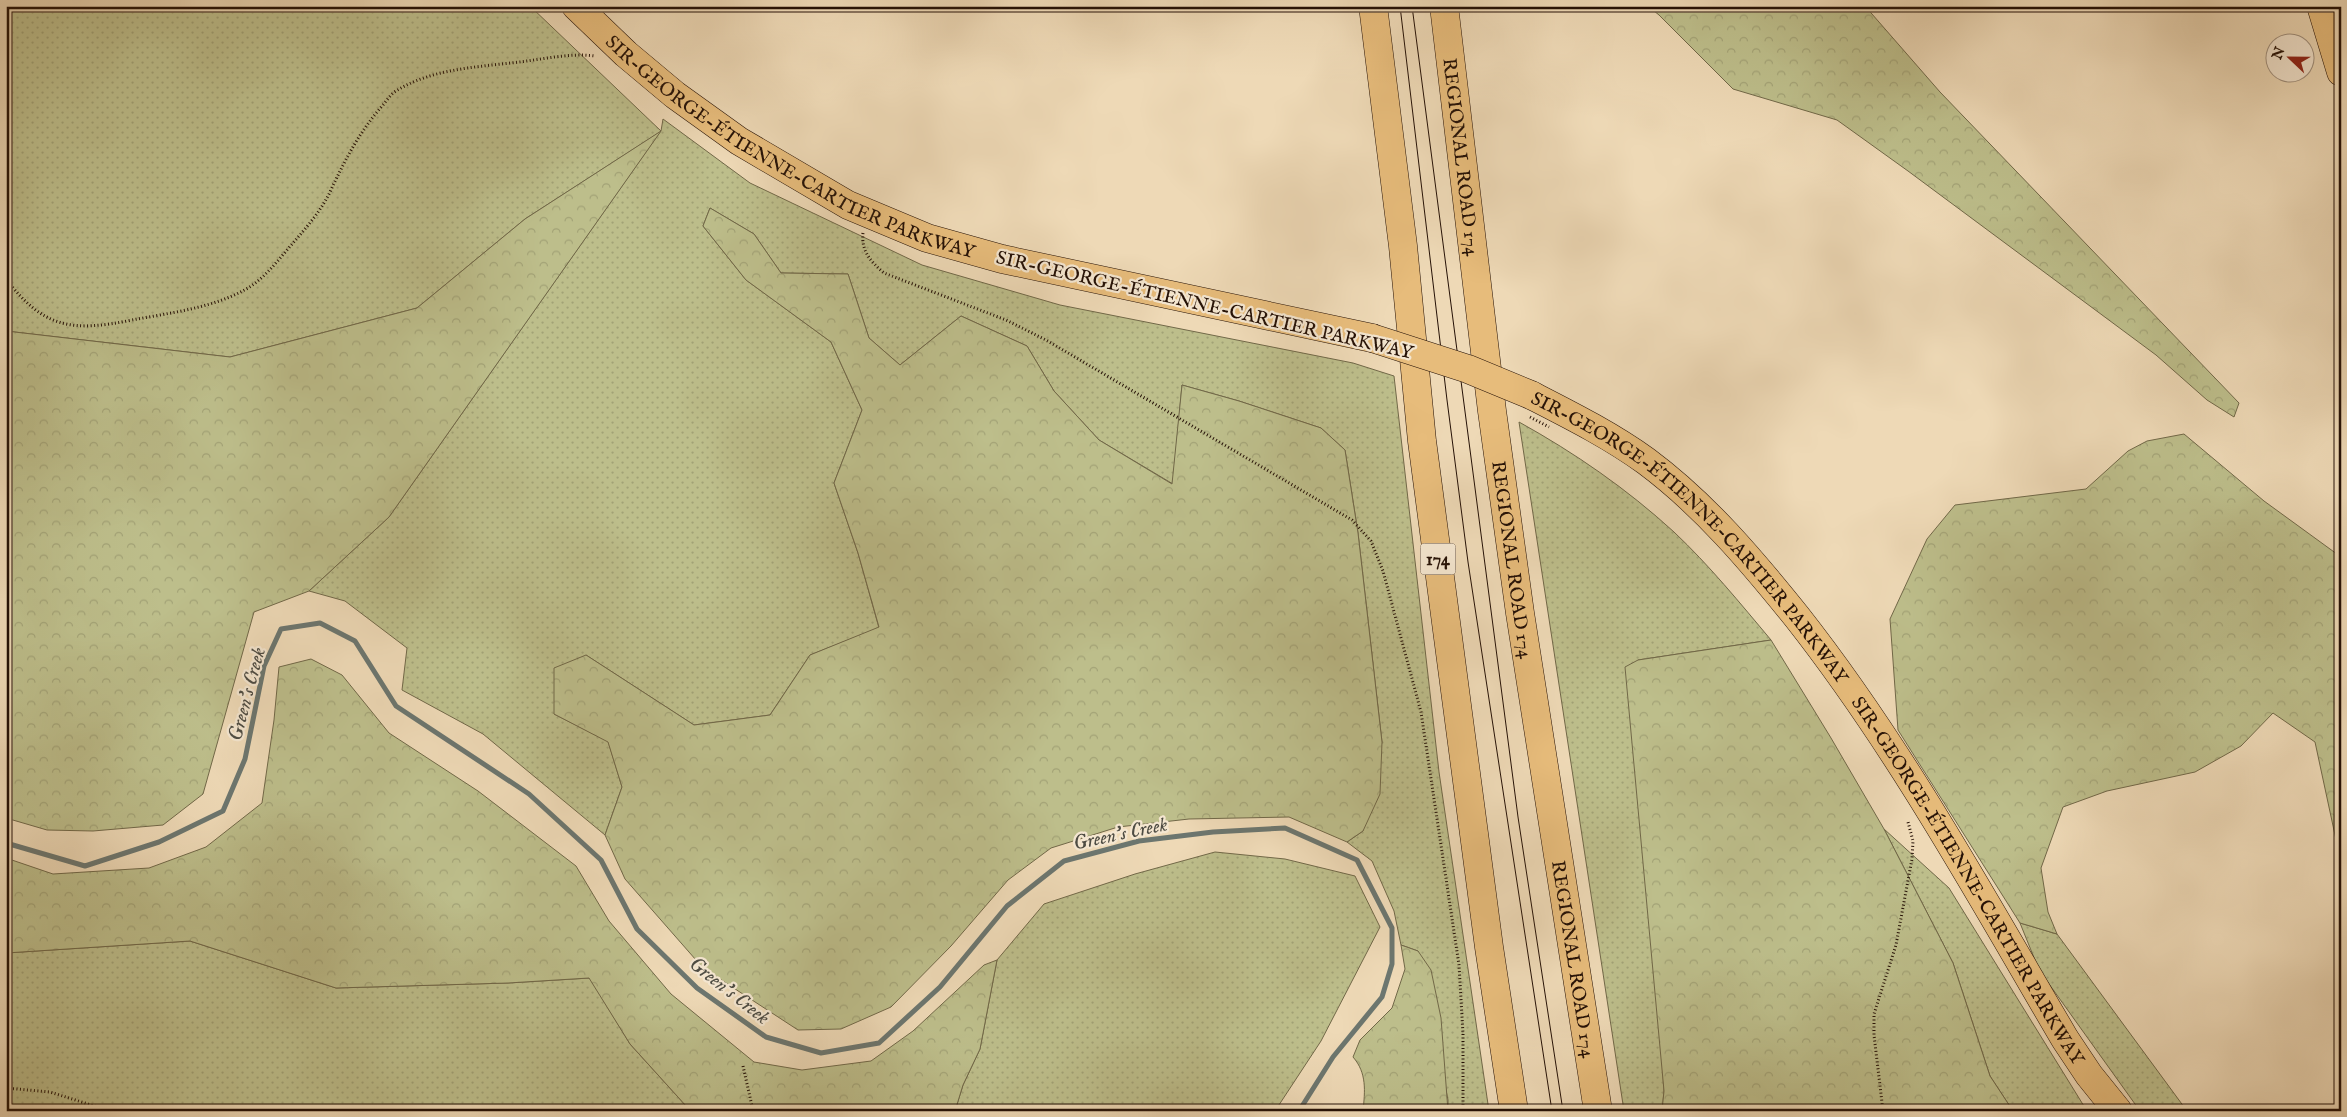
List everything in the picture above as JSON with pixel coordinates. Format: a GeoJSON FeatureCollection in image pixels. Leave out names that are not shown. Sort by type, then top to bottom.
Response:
{"type":"FeatureCollection","features":[{"type":"Feature","properties":{"kind":"main road","name":"SIR-GEORGE-ÉTIENNE-CARTIER PARKWAY"},"geometry":{"type":"LineString","coordinates":[[576,6],[626,54],[675,94],[739,141],[848,205],[919,235],[1002,259],[1372,338],[1468,369],[1531,395],[1604,435],[1645,461],[1676,486],[1751,558],[1832,662],[1901,765],[2065,1039],[2089,1075],[2118,1111]]}},
{"type":"Feature","properties":{"kind":"main road","name":"174"},"geometry":{"type":"LineString","coordinates":[[1373,6],[1403,246],[1422,441],[1487,938],[1514,1111]]}},
{"type":"Feature","properties":{"kind":"main road","name":"REGIONAL ROAD 174"},"geometry":{"type":"LineString","coordinates":[[1444,6],[1502,488],[1598,1111]]}},
{"type":"Feature","properties":{"kind":"main road"},"geometry":{"type":"LineString","coordinates":[[2321,6],[2341,72]]}},
{"type":"Feature","properties":{"kind":"path"},"geometry":{"type":"LineString","coordinates":[[6,279],[38,311],[53,320],[70,325],[97,327],[179,311],[219,300],[248,288],[267,272],[310,223],[328,196],[349,150],[374,114],[394,92],[416,80],[445,72],[546,59]]}},
{"type":"Feature","properties":{"kind":"path"},"geometry":{"type":"LineString","coordinates":[[863,231],[862,244],[871,262],[884,273],[1006,320],[1046,340],[1352,520],[1371,541],[1383,571],[1415,687],[1425,736],[1459,965],[1463,1034],[1463,1111]]}},
{"type":"Feature","properties":{"kind":"path"},"geometry":{"type":"LineString","coordinates":[[1549,426],[1558,431]]}},
{"type":"Feature","properties":{"kind":"path"},"geometry":{"type":"LineString","coordinates":[[1883,1111],[1874,1035],[1874,1014],[1896,945],[1912,859],[1912,833],[1905,816]]}},
{"type":"Feature","properties":{"kind":"path"},"geometry":{"type":"LineString","coordinates":[[743,1066],[752,1106],[750,1111]]}},
{"type":"Feature","properties":{"kind":"path"},"geometry":{"type":"LineString","coordinates":[[6,1088],[50,1092],[110,1111]]}},
{"type":"Feature","properties":{"kind":"green space"},"geometry":{"type":"Polygon","coordinates":[[[6,6],[530,6],[661,131],[663,119],[750,183],[922,265],[1060,305],[1353,363],[1394,376],[1439,772],[1489,1111],[1448,1111],[1448,1100],[1418,951],[1401,945],[1394,911],[1372,861],[1347,842],[1363,831],[1382,742],[1358,533],[1345,450],[1321,428],[1239,401],[1182,385],[1173,484],[1099,440],[1054,391],[1027,346],[961,316],[900,365],[869,338],[848,274],[781,273],[754,234],[710,208],[703,226],[746,280],[831,342],[862,410],[834,483],[858,553],[879,628],[810,655],[770,715],[694,725],[586,655],[554,714],[608,741],[622,787],[605,835],[483,734],[402,690],[407,648],[345,601],[309,591],[389,517],[660,132],[525,219],[417,308],[230,357],[6,331],[6,6]]]}},
{"type":"Feature","properties":{"kind":"green space"},"geometry":{"type":"Polygon","coordinates":[[[1648,6],[1865,6],[1940,92],[2239,403],[2234,417],[2207,400],[2156,355],[1837,120],[1733,89],[1648,6]]]}},
{"type":"Feature","properties":{"kind":"green space"},"geometry":{"type":"Polygon","coordinates":[[[661,131],[389,517],[309,591],[254,612],[203,794],[163,825],[93,831],[47,830],[6,818],[6,331],[230,357],[417,308],[525,219],[661,131]]]}},
{"type":"Feature","properties":{"kind":"green space"},"geometry":{"type":"Polygon","coordinates":[[[710,208],[754,234],[781,273],[848,274],[869,338],[900,365],[961,316],[1027,346],[1054,391],[1099,440],[1172,484],[1182,385],[1239,401],[1321,428],[1345,450],[1358,533],[1382,742],[1380,794],[1363,831],[1347,842],[1289,817],[1189,819],[1118,827],[1051,848],[1008,880],[951,946],[891,1007],[841,1029],[798,1030],[703,968],[625,879],[605,835],[622,787],[608,742],[554,714],[554,668],[586,655],[694,725],[770,715],[810,655],[879,627],[858,553],[834,483],[862,410],[831,342],[746,280],[703,226],[710,208]]]}},
{"type":"Feature","properties":{"kind":"green space"},"geometry":{"type":"Polygon","coordinates":[[[1519,422],[1600,472],[1656,516],[1700,558],[1771,640],[1638,660],[1664,1091],[1662,1111],[1624,1111],[1519,422]]]}},
{"type":"Feature","properties":{"kind":"green space"},"geometry":{"type":"Polygon","coordinates":[[[2184,434],[2264,501],[2341,557],[2341,863],[2315,742],[2273,713],[2241,746],[2195,772],[2107,791],[2063,807],[2041,868],[2048,912],[2057,934],[2020,923],[1898,730],[1890,619],[1927,539],[1955,505],[2086,489],[2128,451],[2147,441],[2184,434]]]}},
{"type":"Feature","properties":{"kind":"green space"},"geometry":{"type":"Polygon","coordinates":[[[1771,640],[1884,829],[1953,963],[1990,1076],[2013,1111],[1662,1111],[1664,1091],[1625,667],[1638,660],[1771,640]]]}},
{"type":"Feature","properties":{"kind":"green space"},"geometry":{"type":"Polygon","coordinates":[[[311,659],[342,675],[389,733],[478,791],[576,866],[609,921],[671,994],[754,1062],[802,1070],[871,1061],[913,1031],[984,965],[997,960],[980,1049],[963,1085],[955,1111],[698,1111],[687,1107],[630,1044],[589,978],[508,983],[336,988],[190,941],[6,953],[6,858],[53,874],[149,868],[206,847],[262,803],[274,720],[279,667],[311,659]]]}},
{"type":"Feature","properties":{"kind":"green space"},"geometry":{"type":"Polygon","coordinates":[[[1884,829],[1949,888],[2087,1111],[2013,1111],[1990,1076],[1953,963],[1884,829]]]}},
{"type":"Feature","properties":{"kind":"green space"},"geometry":{"type":"Polygon","coordinates":[[[1215,852],[1285,859],[1355,876],[1380,927],[1321,1041],[1275,1111],[955,1111],[963,1085],[980,1049],[997,960],[1044,904],[1135,874],[1215,852]]]}},
{"type":"Feature","properties":{"kind":"green space"},"geometry":{"type":"Polygon","coordinates":[[[2020,923],[2057,934],[2187,1111],[2140,1111],[2039,970],[2020,923]]]}},
{"type":"Feature","properties":{"kind":"green space"},"geometry":{"type":"Polygon","coordinates":[[[190,941],[336,988],[508,983],[590,978],[630,1044],[687,1107],[698,1111],[6,1111],[6,953],[190,941]]]}},
{"type":"Feature","properties":{"kind":"green space"},"geometry":{"type":"Polygon","coordinates":[[[1401,945],[1418,951],[1431,970],[1441,1018],[1448,1111],[1363,1111],[1363,1076],[1358,1063],[1353,1057],[1360,1040],[1392,1008],[1405,969],[1401,945]]]}},
{"type":"Feature","properties":{"kind":"waterway","name":"Green's Creek"},"geometry":{"type":"LineString","coordinates":[[6,843],[85,866],[159,842],[223,811],[245,759],[264,666],[281,629],[320,623],[355,641],[396,706],[529,794],[601,860],[637,929],[697,988],[766,1037],[821,1053],[879,1043],[940,987],[1007,906],[1064,861],[1139,841],[1213,832],[1285,828],[1357,860],[1392,928],[1392,964],[1382,997],[1333,1057],[1299,1111]]}},
{"type":"Feature","properties":{"kind":"tram line"},"geometry":{"type":"LineString","coordinates":[[1400,6],[1468,562],[1552,1111]]}},
{"type":"Feature","properties":{"kind":"tram line"},"geometry":{"type":"LineString","coordinates":[[1412,6],[1518,817],[1563,1111]]}}]}
